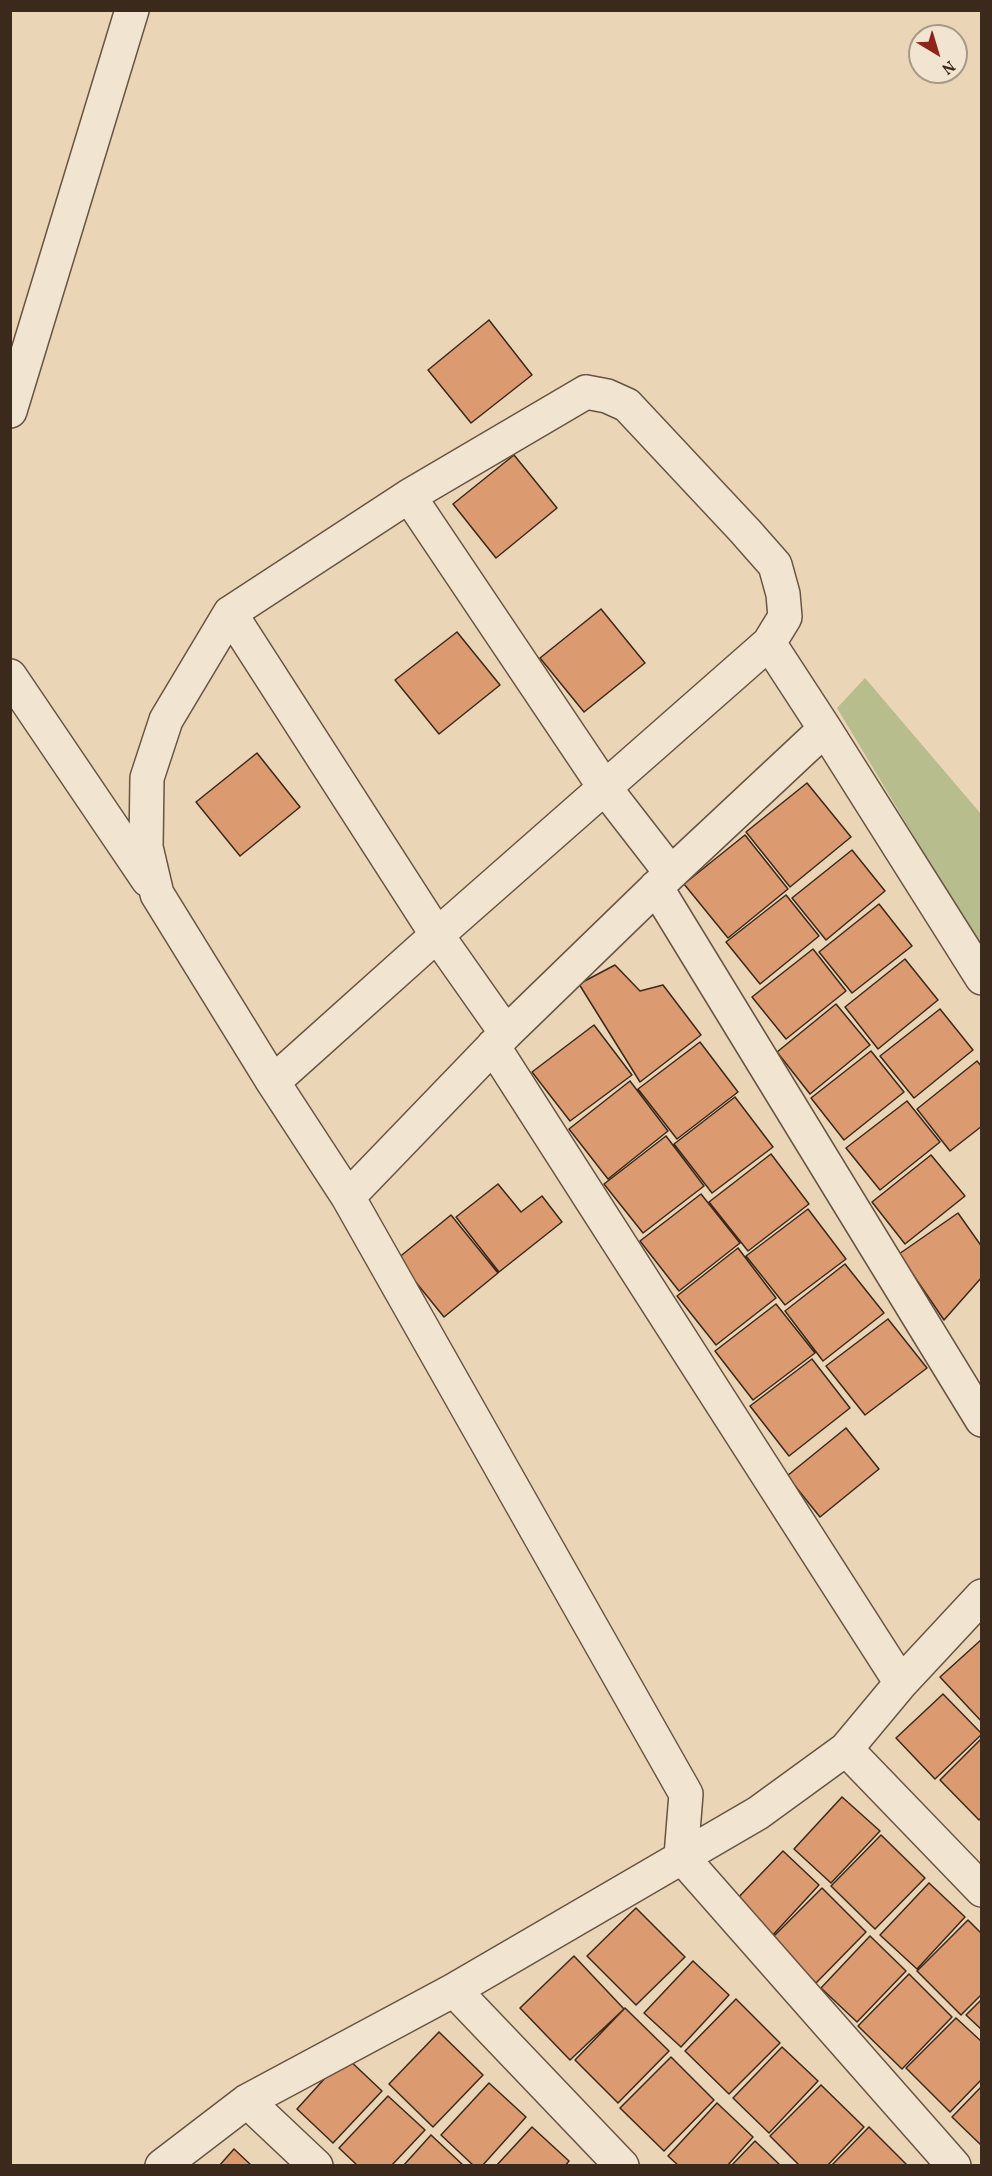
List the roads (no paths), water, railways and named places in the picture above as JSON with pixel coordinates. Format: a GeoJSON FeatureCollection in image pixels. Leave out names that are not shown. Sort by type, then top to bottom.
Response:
{"type":"FeatureCollection","features":[{"type":"Feature","properties":{"kind":"street"},"geometry":{"type":"LineString","coordinates":[[10,411],[132,10]]}},
{"type":"Feature","properties":{"kind":"street"},"geometry":{"type":"LineString","coordinates":[[157,894],[146,848],[147,778],[166,720],[230,613],[409,496],[586,392],[607,396],[627,405],[775,565],[783,594],[785,616],[769,643],[273,1082]]}},
{"type":"Feature","properties":{"kind":"street"},"geometry":{"type":"LineString","coordinates":[[409,496],[605,788],[663,880],[981,1420]]}},
{"type":"Feature","properties":{"kind":"street"},"geometry":{"type":"LineString","coordinates":[[230,613],[437,935],[900,1683]]}},
{"type":"Feature","properties":{"kind":"street"},"geometry":{"type":"LineString","coordinates":[[769,643],[981,978]]}},
{"type":"Feature","properties":{"kind":"street"},"geometry":{"type":"LineString","coordinates":[[10,676],[157,894],[273,1082],[348,1197],[686,1794],[681,1856],[954,2166]]}},
{"type":"Feature","properties":{"kind":"street"},"geometry":{"type":"LineString","coordinates":[[348,1197],[500,1040],[663,880],[825,729]]}},
{"type":"Feature","properties":{"kind":"street"},"geometry":{"type":"LineString","coordinates":[[162,2166],[248,2100],[454,1990],[758,1813],[846,1749],[900,1683],[981,1596]]}},
{"type":"Feature","properties":{"kind":"street"},"geometry":{"type":"LineString","coordinates":[[846,1749],[981,1890]]}},
{"type":"Feature","properties":{"kind":"street"},"geometry":{"type":"LineString","coordinates":[[454,1990],[622,2166]]}},
{"type":"Feature","properties":{"kind":"street"},"geometry":{"type":"LineString","coordinates":[[248,2100],[316,2166]]}}]}
